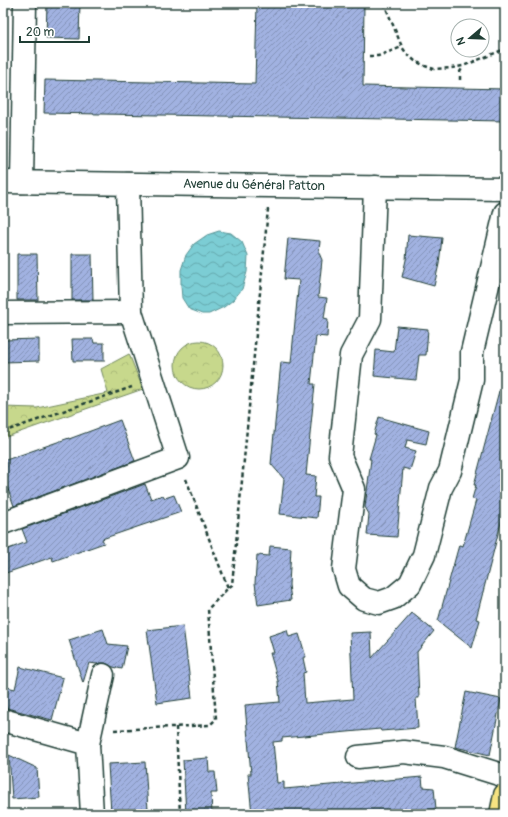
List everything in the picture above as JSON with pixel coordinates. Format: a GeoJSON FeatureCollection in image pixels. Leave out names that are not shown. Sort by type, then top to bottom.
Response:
{"type":"FeatureCollection","features":[{"type":"Feature","properties":{"kind":"main road"},"geometry":{"type":"LineString","coordinates":[[501,814],[505,795]]}},
{"type":"Feature","properties":{"kind":"street"},"geometry":{"type":"LineString","coordinates":[[13,182],[25,3]]}},
{"type":"Feature","properties":{"kind":"street","name":"Avenue du Général Patton"},"geometry":{"type":"LineString","coordinates":[[13,182],[505,189]]}},
{"type":"Feature","properties":{"kind":"street"},"geometry":{"type":"LineString","coordinates":[[3,523],[178,458],[131,312],[128,184]]}},
{"type":"Feature","properties":{"kind":"street"},"geometry":{"type":"LineString","coordinates":[[375,187],[370,319],[351,355],[340,456],[354,489],[344,569],[349,586],[364,599],[378,603],[393,598],[410,584],[424,554],[441,488],[450,471],[463,418],[472,380],[472,352],[505,213]]}},
{"type":"Feature","properties":{"kind":"street"},"geometry":{"type":"LineString","coordinates":[[3,313],[131,312]]}},
{"type":"Feature","properties":{"kind":"street"},"geometry":{"type":"LineString","coordinates":[[92,814],[89,737],[103,675]]}},
{"type":"Feature","properties":{"kind":"street"},"geometry":{"type":"LineString","coordinates":[[3,720],[89,737]]}},
{"type":"Feature","properties":{"kind":"street"},"geometry":{"type":"LineString","coordinates":[[358,757],[404,752],[437,756],[505,776]]}},
{"type":"Feature","properties":{"kind":"path"},"geometry":{"type":"LineString","coordinates":[[384,3],[402,47],[415,61],[424,66],[434,69],[463,66],[505,49]]}},
{"type":"Feature","properties":{"kind":"path"},"geometry":{"type":"LineString","coordinates":[[370,56],[378,56],[402,47]]}},
{"type":"Feature","properties":{"kind":"path"},"geometry":{"type":"LineString","coordinates":[[460,80],[460,72],[463,66]]}},
{"type":"Feature","properties":{"kind":"path"},"geometry":{"type":"LineString","coordinates":[[89,737],[105,731],[210,725],[216,719],[208,609],[232,585],[270,186]]}},
{"type":"Feature","properties":{"kind":"path"},"geometry":{"type":"LineString","coordinates":[[3,432],[153,380]]}},
{"type":"Feature","properties":{"kind":"path"},"geometry":{"type":"LineString","coordinates":[[178,458],[228,588]]}},
{"type":"Feature","properties":{"kind":"path"},"geometry":{"type":"LineString","coordinates":[[176,727],[180,814]]}},
{"type":"Feature","properties":{"kind":"shaded area"},"geometry":{"type":"Polygon","coordinates":[[[505,808],[505,814],[447,814],[505,808]]]}},
{"type":"Feature","properties":{"kind":"green space"},"geometry":{"type":"Polygon","coordinates":[[[199,341],[208,343],[216,348],[221,356],[223,365],[221,374],[216,382],[208,387],[199,389],[190,387],[182,382],[177,374],[175,365],[177,356],[182,348],[190,343],[199,341]]]}},
{"type":"Feature","properties":{"kind":"green space"},"geometry":{"type":"Polygon","coordinates":[[[129,354],[143,389],[3,438],[3,407],[37,408],[108,393],[101,369],[129,354]]]}},
{"type":"Feature","properties":{"kind":"water"},"geometry":{"type":"Polygon","coordinates":[[[219,231],[231,233],[242,242],[248,256],[247,272],[242,289],[233,300],[224,307],[209,314],[202,314],[189,309],[182,298],[181,270],[186,255],[194,244],[207,235],[219,231]]]}},
{"type":"Feature","properties":{"kind":"building"},"geometry":{"type":"Polygon","coordinates":[[[47,3],[80,3],[79,39],[46,38],[47,3]]]}},
{"type":"Feature","properties":{"kind":"building"},"geometry":{"type":"Polygon","coordinates":[[[257,3],[364,3],[363,86],[505,89],[505,121],[44,113],[45,80],[255,84],[257,3]]]}},
{"type":"Feature","properties":{"kind":"building"},"geometry":{"type":"Polygon","coordinates":[[[408,235],[442,238],[439,264],[434,286],[402,277],[406,260],[408,235]]]}},
{"type":"Feature","properties":{"kind":"building"},"geometry":{"type":"Polygon","coordinates":[[[288,238],[320,241],[319,253],[322,260],[318,297],[327,298],[324,318],[328,319],[327,337],[316,336],[311,384],[315,384],[306,475],[316,476],[314,497],[319,497],[317,518],[280,514],[284,479],[271,464],[281,362],[291,363],[299,280],[284,279],[288,238]]]}},
{"type":"Feature","properties":{"kind":"building"},"geometry":{"type":"Polygon","coordinates":[[[17,254],[37,254],[38,300],[17,300],[17,254]]]}},
{"type":"Feature","properties":{"kind":"building"},"geometry":{"type":"Polygon","coordinates":[[[72,254],[92,254],[93,300],[72,300],[72,254]]]}},
{"type":"Feature","properties":{"kind":"building"},"geometry":{"type":"Polygon","coordinates":[[[397,326],[428,329],[426,355],[419,355],[416,380],[374,376],[376,350],[394,352],[397,326]]]}},
{"type":"Feature","properties":{"kind":"building"},"geometry":{"type":"Polygon","coordinates":[[[39,339],[39,361],[3,362],[3,340],[39,339]]]}},
{"type":"Feature","properties":{"kind":"building"},"geometry":{"type":"Polygon","coordinates":[[[72,339],[93,339],[94,343],[104,343],[104,361],[73,361],[72,339]]]}},
{"type":"Feature","properties":{"kind":"building"},"geometry":{"type":"Polygon","coordinates":[[[499,391],[505,392],[505,507],[476,619],[480,620],[472,648],[438,621],[459,545],[463,546],[476,500],[472,499],[476,485],[474,485],[499,391]]]}},
{"type":"Feature","properties":{"kind":"building"},"geometry":{"type":"Polygon","coordinates":[[[379,417],[429,431],[426,444],[407,440],[405,448],[416,451],[410,470],[403,468],[397,537],[367,535],[369,514],[365,507],[371,459],[369,459],[376,435],[374,434],[379,417]]]}},
{"type":"Feature","properties":{"kind":"building"},"geometry":{"type":"Polygon","coordinates":[[[120,420],[135,461],[14,506],[3,475],[3,461],[120,420]]]}},
{"type":"Feature","properties":{"kind":"building"},"geometry":{"type":"Polygon","coordinates":[[[145,484],[151,499],[163,495],[165,498],[174,495],[181,512],[102,539],[104,543],[53,561],[52,557],[3,574],[3,551],[27,542],[22,529],[145,484]]]}},
{"type":"Feature","properties":{"kind":"building"},"geometry":{"type":"Polygon","coordinates":[[[270,546],[291,548],[289,585],[291,600],[258,605],[255,583],[257,555],[269,556],[270,546]]]}},
{"type":"Feature","properties":{"kind":"building"},"geometry":{"type":"Polygon","coordinates":[[[412,613],[434,631],[417,652],[419,698],[416,698],[418,728],[381,731],[380,729],[282,738],[282,741],[273,742],[277,783],[284,782],[284,789],[422,777],[423,787],[434,788],[436,809],[383,814],[252,814],[248,774],[251,774],[245,705],[280,702],[278,681],[270,653],[274,653],[269,636],[287,630],[289,637],[299,634],[306,657],[303,658],[306,672],[303,673],[305,703],[353,699],[350,633],[371,632],[372,658],[412,613]]]}},
{"type":"Feature","properties":{"kind":"building"},"geometry":{"type":"Polygon","coordinates":[[[183,626],[192,698],[157,703],[147,630],[183,626]]]}},
{"type":"Feature","properties":{"kind":"building"},"geometry":{"type":"Polygon","coordinates":[[[103,629],[108,644],[127,646],[122,669],[105,663],[89,663],[83,683],[69,640],[103,629]]]}},
{"type":"Feature","properties":{"kind":"building"},"geometry":{"type":"Polygon","coordinates":[[[20,667],[63,678],[52,720],[3,707],[3,686],[15,689],[20,667]]]}},
{"type":"Feature","properties":{"kind":"building"},"geometry":{"type":"Polygon","coordinates":[[[466,692],[501,699],[490,755],[455,747],[466,692]]]}},
{"type":"Feature","properties":{"kind":"building"},"geometry":{"type":"Polygon","coordinates":[[[9,755],[37,768],[39,797],[12,799],[9,755]]]}},
{"type":"Feature","properties":{"kind":"building"},"geometry":{"type":"Polygon","coordinates":[[[208,758],[209,772],[215,772],[217,793],[211,793],[212,814],[186,814],[183,760],[208,758]]]}},
{"type":"Feature","properties":{"kind":"building"},"geometry":{"type":"Polygon","coordinates":[[[145,762],[148,810],[111,813],[108,764],[145,762]]]}}]}
